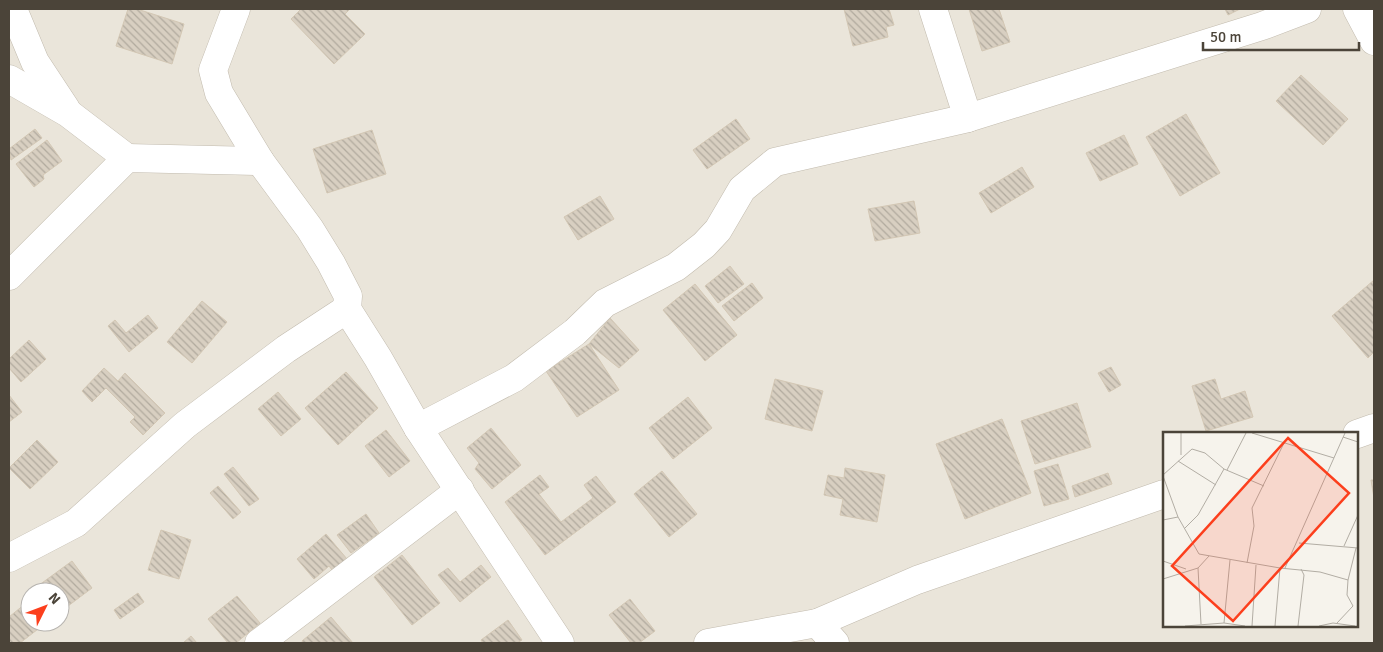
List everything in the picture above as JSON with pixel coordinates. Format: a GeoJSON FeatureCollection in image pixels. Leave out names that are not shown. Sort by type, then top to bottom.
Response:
{"type":"FeatureCollection","features":[{"type":"Feature","properties":{"kind":"street"},"geometry":{"type":"LineString","coordinates":[[13,9],[35,62],[68,113]]}},
{"type":"Feature","properties":{"kind":"street"},"geometry":{"type":"LineString","coordinates":[[236,9],[214,70],[219,93],[260,161],[310,229],[332,263],[348,296],[347,309],[378,358],[418,428],[560,643]]}},
{"type":"Feature","properties":{"kind":"street"},"geometry":{"type":"LineString","coordinates":[[933,9],[968,118]]}},
{"type":"Feature","properties":{"kind":"street"},"geometry":{"type":"LineString","coordinates":[[418,428],[514,378],[575,332],[605,303],[676,267],[704,245],[718,230],[742,190],[775,162],[968,118],[1262,26],[1307,9]]}},
{"type":"Feature","properties":{"kind":"street"},"geometry":{"type":"LineString","coordinates":[[1358,9],[1374,41]]}},
{"type":"Feature","properties":{"kind":"street"},"geometry":{"type":"LineString","coordinates":[[9,79],[68,113],[127,158],[260,161]]}},
{"type":"Feature","properties":{"kind":"street"},"geometry":{"type":"LineString","coordinates":[[9,276],[127,158]]}},
{"type":"Feature","properties":{"kind":"street"},"geometry":{"type":"LineString","coordinates":[[9,558],[76,523],[185,425],[286,349],[347,309]]}},
{"type":"Feature","properties":{"kind":"street"},"geometry":{"type":"LineString","coordinates":[[1358,434],[1374,428]]}},
{"type":"Feature","properties":{"kind":"street"},"geometry":{"type":"LineString","coordinates":[[259,643],[460,490]]}},
{"type":"Feature","properties":{"kind":"street"},"geometry":{"type":"LineString","coordinates":[[708,643],[817,623],[918,580],[1163,494]]}},
{"type":"Feature","properties":{"kind":"street"},"geometry":{"type":"LineString","coordinates":[[817,623],[835,643]]}},
{"type":"Feature","properties":{"kind":"shaded area"},"geometry":{"type":"Polygon","coordinates":[[[9,9],[1374,9],[1374,643],[9,643],[9,9]]]}},
{"type":"Feature","properties":{"kind":"building"},"geometry":{"type":"Polygon","coordinates":[[[128,9],[137,9],[184,24],[172,64],[116,46],[128,9]]]}},
{"type":"Feature","properties":{"kind":"building"},"geometry":{"type":"Polygon","coordinates":[[[301,9],[350,9],[345,14],[365,34],[334,64],[291,19],[301,9]]]}},
{"type":"Feature","properties":{"kind":"building"},"geometry":{"type":"Polygon","coordinates":[[[844,9],[889,9],[894,25],[886,27],[888,37],[853,46],[844,9]]]}},
{"type":"Feature","properties":{"kind":"building"},"geometry":{"type":"Polygon","coordinates":[[[969,9],[999,9],[1010,42],[982,51],[969,9]]]}},
{"type":"Feature","properties":{"kind":"building"},"geometry":{"type":"Polygon","coordinates":[[[1225,9],[1240,9],[1228,15],[1225,9]]]}},
{"type":"Feature","properties":{"kind":"building"},"geometry":{"type":"Polygon","coordinates":[[[1301,75],[1348,119],[1323,145],[1276,101],[1301,75]]]}},
{"type":"Feature","properties":{"kind":"building"},"geometry":{"type":"Polygon","coordinates":[[[1186,114],[1220,173],[1180,196],[1146,137],[1186,114]]]}},
{"type":"Feature","properties":{"kind":"building"},"geometry":{"type":"Polygon","coordinates":[[[736,119],[750,139],[707,169],[693,150],[736,119]]]}},
{"type":"Feature","properties":{"kind":"building"},"geometry":{"type":"Polygon","coordinates":[[[35,129],[42,138],[11,160],[9,149],[35,129]]]}},
{"type":"Feature","properties":{"kind":"building"},"geometry":{"type":"Polygon","coordinates":[[[372,130],[386,174],[327,193],[313,149],[372,130]]]}},
{"type":"Feature","properties":{"kind":"building"},"geometry":{"type":"Polygon","coordinates":[[[1124,135],[1138,164],[1100,181],[1086,153],[1124,135]]]}},
{"type":"Feature","properties":{"kind":"building"},"geometry":{"type":"Polygon","coordinates":[[[47,140],[62,161],[43,175],[44,179],[34,187],[16,164],[47,140]]]}},
{"type":"Feature","properties":{"kind":"building"},"geometry":{"type":"Polygon","coordinates":[[[1022,167],[1034,187],[991,213],[979,193],[1022,167]]]}},
{"type":"Feature","properties":{"kind":"building"},"geometry":{"type":"Polygon","coordinates":[[[600,196],[614,219],[578,240],[564,217],[600,196]]]}},
{"type":"Feature","properties":{"kind":"building"},"geometry":{"type":"Polygon","coordinates":[[[914,201],[920,233],[875,241],[868,209],[914,201]]]}},
{"type":"Feature","properties":{"kind":"building"},"geometry":{"type":"Polygon","coordinates":[[[730,266],[744,284],[718,303],[705,286],[730,266]]]}},
{"type":"Feature","properties":{"kind":"building"},"geometry":{"type":"Polygon","coordinates":[[[1374,280],[1374,352],[1368,358],[1332,316],[1374,280]]]}},
{"type":"Feature","properties":{"kind":"building"},"geometry":{"type":"Polygon","coordinates":[[[752,283],[763,298],[734,321],[722,306],[752,283]]]}},
{"type":"Feature","properties":{"kind":"building"},"geometry":{"type":"Polygon","coordinates":[[[695,284],[737,335],[705,361],[663,310],[695,284]]]}},
{"type":"Feature","properties":{"kind":"building"},"geometry":{"type":"Polygon","coordinates":[[[202,301],[227,322],[192,363],[167,342],[202,301]]]}},
{"type":"Feature","properties":{"kind":"building"},"geometry":{"type":"Polygon","coordinates":[[[148,315],[158,328],[129,352],[108,326],[115,320],[126,333],[148,315]]]}},
{"type":"Feature","properties":{"kind":"building"},"geometry":{"type":"Polygon","coordinates":[[[610,318],[639,350],[619,368],[589,344],[610,318]]]}},
{"type":"Feature","properties":{"kind":"building"},"geometry":{"type":"Polygon","coordinates":[[[29,340],[46,359],[21,382],[9,368],[9,359],[29,340]]]}},
{"type":"Feature","properties":{"kind":"building"},"geometry":{"type":"Polygon","coordinates":[[[589,344],[619,390],[577,417],[546,371],[589,344]]]}},
{"type":"Feature","properties":{"kind":"building"},"geometry":{"type":"Polygon","coordinates":[[[1111,367],[1121,385],[1109,392],[1098,373],[1111,367]]]}},
{"type":"Feature","properties":{"kind":"building"},"geometry":{"type":"Polygon","coordinates":[[[104,368],[118,381],[125,373],[165,413],[143,435],[130,422],[135,417],[106,388],[92,402],[82,391],[104,368]]]}},
{"type":"Feature","properties":{"kind":"building"},"geometry":{"type":"Polygon","coordinates":[[[346,372],[378,408],[338,445],[305,408],[346,372]]]}},
{"type":"Feature","properties":{"kind":"building"},"geometry":{"type":"Polygon","coordinates":[[[775,379],[823,391],[812,431],[765,419],[775,379]]]}},
{"type":"Feature","properties":{"kind":"building"},"geometry":{"type":"Polygon","coordinates":[[[1215,379],[1221,399],[1245,391],[1253,417],[1206,431],[1192,386],[1215,379]]]}},
{"type":"Feature","properties":{"kind":"building"},"geometry":{"type":"Polygon","coordinates":[[[278,392],[301,419],[281,436],[258,409],[278,392]]]}},
{"type":"Feature","properties":{"kind":"building"},"geometry":{"type":"Polygon","coordinates":[[[9,395],[22,412],[9,422],[9,395]]]}},
{"type":"Feature","properties":{"kind":"building"},"geometry":{"type":"Polygon","coordinates":[[[688,397],[712,428],[673,459],[649,428],[688,397]]]}},
{"type":"Feature","properties":{"kind":"building"},"geometry":{"type":"Polygon","coordinates":[[[1077,403],[1091,447],[1035,464],[1021,421],[1077,403]]]}},
{"type":"Feature","properties":{"kind":"building"},"geometry":{"type":"Polygon","coordinates":[[[1002,419],[1031,493],[965,519],[936,444],[1002,419]]]}},
{"type":"Feature","properties":{"kind":"building"},"geometry":{"type":"Polygon","coordinates":[[[491,428],[521,465],[492,489],[475,469],[479,463],[467,448],[491,428]]]}},
{"type":"Feature","properties":{"kind":"building"},"geometry":{"type":"Polygon","coordinates":[[[386,430],[410,461],[389,477],[365,446],[386,430]]]}},
{"type":"Feature","properties":{"kind":"building"},"geometry":{"type":"Polygon","coordinates":[[[37,440],[58,462],[30,489],[9,468],[37,440]]]}},
{"type":"Feature","properties":{"kind":"building"},"geometry":{"type":"Polygon","coordinates":[[[1058,464],[1069,499],[1044,506],[1034,471],[1058,464]]]}},
{"type":"Feature","properties":{"kind":"building"},"geometry":{"type":"Polygon","coordinates":[[[233,467],[259,499],[249,506],[224,474],[233,467]]]}},
{"type":"Feature","properties":{"kind":"building"},"geometry":{"type":"Polygon","coordinates":[[[845,468],[885,475],[877,522],[840,515],[843,499],[824,495],[828,475],[844,478],[845,468]]]}},
{"type":"Feature","properties":{"kind":"building"},"geometry":{"type":"Polygon","coordinates":[[[662,471],[697,514],[669,537],[634,494],[662,471]]]}},
{"type":"Feature","properties":{"kind":"building"},"geometry":{"type":"Polygon","coordinates":[[[1108,473],[1112,484],[1075,497],[1072,486],[1108,473]]]}},
{"type":"Feature","properties":{"kind":"building"},"geometry":{"type":"Polygon","coordinates":[[[540,475],[549,487],[539,494],[561,522],[593,498],[584,485],[596,476],[616,502],[545,555],[505,502],[540,475]]]}},
{"type":"Feature","properties":{"kind":"building"},"geometry":{"type":"Polygon","coordinates":[[[1371,480],[1374,480],[1374,498],[1371,480]]]}},
{"type":"Feature","properties":{"kind":"building"},"geometry":{"type":"Polygon","coordinates":[[[218,486],[241,512],[233,519],[210,493],[218,486]]]}},
{"type":"Feature","properties":{"kind":"building"},"geometry":{"type":"Polygon","coordinates":[[[366,514],[379,533],[351,553],[337,535],[366,514]]]}},
{"type":"Feature","properties":{"kind":"building"},"geometry":{"type":"Polygon","coordinates":[[[161,530],[191,540],[179,579],[148,570],[161,530]]]}},
{"type":"Feature","properties":{"kind":"building"},"geometry":{"type":"Polygon","coordinates":[[[326,534],[347,559],[333,571],[329,566],[314,579],[297,559],[326,534]]]}},
{"type":"Feature","properties":{"kind":"building"},"geometry":{"type":"Polygon","coordinates":[[[402,555],[440,603],[412,625],[374,577],[402,555]]]}},
{"type":"Feature","properties":{"kind":"building"},"geometry":{"type":"Polygon","coordinates":[[[72,561],[92,588],[70,604],[70,582],[43,582],[72,561]]]}},
{"type":"Feature","properties":{"kind":"building"},"geometry":{"type":"Polygon","coordinates":[[[481,565],[491,577],[460,602],[438,575],[448,568],[460,582],[481,565]]]}},
{"type":"Feature","properties":{"kind":"building"},"geometry":{"type":"Polygon","coordinates":[[[138,593],[144,602],[120,619],[114,610],[138,593]]]}},
{"type":"Feature","properties":{"kind":"building"},"geometry":{"type":"Polygon","coordinates":[[[237,596],[260,623],[236,643],[228,643],[208,619],[237,596]]]}},
{"type":"Feature","properties":{"kind":"building"},"geometry":{"type":"Polygon","coordinates":[[[630,599],[655,631],[639,643],[631,643],[609,615],[630,599]]]}},
{"type":"Feature","properties":{"kind":"building"},"geometry":{"type":"Polygon","coordinates":[[[20,608],[20,632],[34,632],[20,643],[9,643],[9,617],[20,608]]]}},
{"type":"Feature","properties":{"kind":"building"},"geometry":{"type":"Polygon","coordinates":[[[331,617],[353,643],[303,643],[302,641],[331,617]]]}},
{"type":"Feature","properties":{"kind":"building"},"geometry":{"type":"Polygon","coordinates":[[[508,620],[522,640],[517,643],[483,643],[481,640],[508,620]]]}},
{"type":"Feature","properties":{"kind":"building"},"geometry":{"type":"Polygon","coordinates":[[[191,636],[197,643],[183,643],[191,636]]]}}]}
